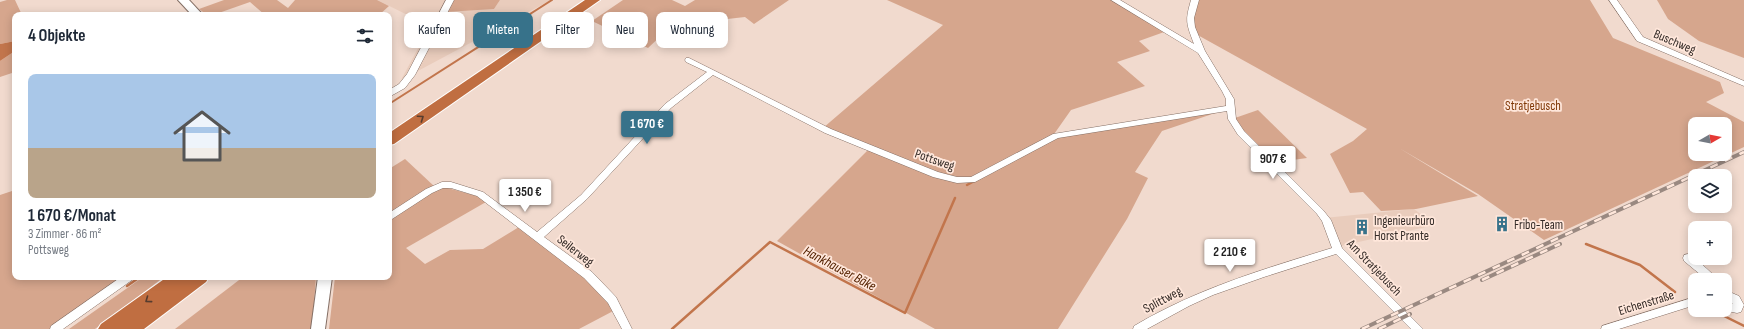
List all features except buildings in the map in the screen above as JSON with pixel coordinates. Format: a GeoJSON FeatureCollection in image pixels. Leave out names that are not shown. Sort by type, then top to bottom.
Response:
{"type":"FeatureCollection","features":[{"type":"Feature","properties":{"kind":"highway"},"geometry":{"type":"LineString","coordinates":[[392,126],[578,0]]}},
{"type":"Feature","properties":{"kind":"highway"},"geometry":{"type":"LineString","coordinates":[[392,138],[594,0]]}},
{"type":"Feature","properties":{"kind":"highway"},"geometry":{"type":"LineString","coordinates":[[108,329],[176,280]]}},
{"type":"Feature","properties":{"kind":"highway"},"geometry":{"type":"LineString","coordinates":[[130,329],[196,280]]}},
{"type":"Feature","properties":{"kind":"street"},"geometry":{"type":"LineString","coordinates":[[183,0],[195,12]]}},
{"type":"Feature","properties":{"kind":"street"},"geometry":{"type":"LineString","coordinates":[[392,92],[402,86],[411,75],[450,0]]}},
{"type":"Feature","properties":{"kind":"street"},"geometry":{"type":"LineString","coordinates":[[1115,0],[1201,51]]}},
{"type":"Feature","properties":{"kind":"street","name":"Am Stratjebusch"},"geometry":{"type":"LineString","coordinates":[[1195,0],[1190,18],[1191,27],[1201,51],[1226,90],[1230,100],[1232,119],[1244,137],[1320,212],[1326,220],[1338,250],[1418,329]]}},
{"type":"Feature","properties":{"kind":"street","name":"Buschweg"},"geometry":{"type":"LineString","coordinates":[[1613,0],[1640,39],[1744,84]]}},
{"type":"Feature","properties":{"kind":"street","name":"Pottsweg"},"geometry":{"type":"LineString","coordinates":[[690,60],[828,131],[936,175],[957,180],[972,180],[1056,136],[1230,108]]}},
{"type":"Feature","properties":{"kind":"street"},"geometry":{"type":"LineString","coordinates":[[538,237],[584,197],[668,106],[712,72]]}},
{"type":"Feature","properties":{"kind":"street","name":"Seilerweg"},"geometry":{"type":"LineString","coordinates":[[392,216],[429,191],[447,184],[480,194],[588,275],[612,300],[627,329]]}},
{"type":"Feature","properties":{"kind":"street","name":"Splittweg"},"geometry":{"type":"LineString","coordinates":[[1138,329],[1156,317],[1186,302],[1260,274],[1338,250]]}},
{"type":"Feature","properties":{"kind":"street"},"geometry":{"type":"LineString","coordinates":[[1696,265],[1706,273]]}},
{"type":"Feature","properties":{"kind":"street"},"geometry":{"type":"LineString","coordinates":[[55,329],[124,280]]}},
{"type":"Feature","properties":{"kind":"street"},"geometry":{"type":"LineString","coordinates":[[318,329],[325,280]]}},
{"type":"Feature","properties":{"kind":"street"},"geometry":{"type":"LineString","coordinates":[[1732,296],[1739,305],[1737,309],[1732,309]]}},
{"type":"Feature","properties":{"kind":"street","name":"Eichenstraße"},"geometry":{"type":"LineString","coordinates":[[1606,329],[1688,303]]}},
{"type":"Feature","properties":{"kind":"shaded area"},"geometry":{"type":"Polygon","coordinates":[[[377,0],[450,0],[494,9],[500,0],[551,0],[528,12],[473,12],[473,42],[465,46],[465,12],[404,12],[404,13],[377,0]]]}},
{"type":"Feature","properties":{"kind":"shaded area"},"geometry":{"type":"Polygon","coordinates":[[[12,42],[12,53],[0,61],[0,44],[12,42]]]}},
{"type":"Feature","properties":{"kind":"shaded area"},"geometry":{"type":"Polygon","coordinates":[[[418,48],[461,48],[401,80],[418,48]]]}},
{"type":"Feature","properties":{"kind":"shaded area"},"geometry":{"type":"Polygon","coordinates":[[[1414,209],[1435,225],[1336,247],[1324,218],[1414,209]]]}},
{"type":"Feature","properties":{"kind":"green space"},"geometry":{"type":"Polygon","coordinates":[[[15,0],[21,12],[12,12],[12,42],[0,44],[0,2],[15,0]]]}},
{"type":"Feature","properties":{"kind":"green space"},"geometry":{"type":"Polygon","coordinates":[[[224,0],[277,0],[288,8],[295,0],[377,0],[389,6],[382,12],[262,12],[250,2],[222,12],[203,12],[199,9],[224,0]]]}},
{"type":"Feature","properties":{"kind":"green space"},"geometry":{"type":"Polygon","coordinates":[[[450,0],[500,0],[494,9],[445,12],[450,0]]]}},
{"type":"Feature","properties":{"kind":"green space"},"geometry":{"type":"Polygon","coordinates":[[[623,0],[672,0],[685,6],[695,0],[789,0],[754,24],[745,17],[728,19],[728,12],[656,12],[656,40],[648,48],[648,12],[605,12],[623,0]]]}},
{"type":"Feature","properties":{"kind":"green space"},"geometry":{"type":"Polygon","coordinates":[[[887,0],[1115,0],[1167,31],[1139,41],[1150,51],[1117,62],[1145,86],[1071,110],[1052,137],[1230,108],[1162,131],[1135,172],[1148,178],[1127,219],[1058,329],[935,329],[777,241],[870,148],[957,180],[823,128],[943,25],[887,0]]]}},
{"type":"Feature","properties":{"kind":"green space","name":"Stratjebusch"},"geometry":{"type":"Polygon","coordinates":[[[1195,0],[1590,0],[1613,38],[1720,82],[1724,93],[1706,102],[1744,122],[1744,147],[1732,153],[1732,117],[1688,117],[1688,161],[1714,161],[1697,169],[1688,169],[1688,173],[1544,240],[1478,194],[1399,148],[1478,196],[1416,209],[1381,211],[1363,192],[1350,193],[1330,154],[1353,141],[1367,129],[1194,33],[1191,27],[1195,0]]]}},
{"type":"Feature","properties":{"kind":"green space"},"geometry":{"type":"Polygon","coordinates":[[[1657,0],[1744,0],[1744,58],[1699,41],[1668,19],[1657,0]]]}},
{"type":"Feature","properties":{"kind":"green space"},"geometry":{"type":"Polygon","coordinates":[[[602,14],[602,26],[594,22],[594,20],[602,14]]]}},
{"type":"Feature","properties":{"kind":"green space"},"geometry":{"type":"Polygon","coordinates":[[[12,53],[12,73],[0,77],[0,61],[12,53]]]}},
{"type":"Feature","properties":{"kind":"green space"},"geometry":{"type":"Polygon","coordinates":[[[1258,110],[1307,158],[1271,163],[1232,119],[1258,110]]]}},
{"type":"Feature","properties":{"kind":"green space"},"geometry":{"type":"Polygon","coordinates":[[[405,159],[435,187],[392,212],[392,167],[405,159]]]}},
{"type":"Feature","properties":{"kind":"green space"},"geometry":{"type":"Polygon","coordinates":[[[444,187],[477,196],[486,202],[406,248],[425,264],[450,250],[483,249],[519,227],[588,275],[617,309],[579,329],[329,329],[335,280],[392,280],[392,219],[430,193],[444,187]]]}},
{"type":"Feature","properties":{"kind":"green space"},"geometry":{"type":"Polygon","coordinates":[[[12,191],[12,280],[119,280],[51,329],[0,329],[0,195],[12,191]]]}},
{"type":"Feature","properties":{"kind":"green space"},"geometry":{"type":"Polygon","coordinates":[[[139,280],[160,280],[95,329],[69,329],[139,280]]]}},
{"type":"Feature","properties":{"kind":"green space"},"geometry":{"type":"Polygon","coordinates":[[[239,280],[316,280],[312,329],[175,329],[239,280]]]}},
{"type":"Feature","properties":{"kind":"waterway"},"geometry":{"type":"LineString","coordinates":[[392,102],[552,0]]}},
{"type":"Feature","properties":{"kind":"waterway","name":"Hankhauser Bäke"},"geometry":{"type":"LineString","coordinates":[[967,185],[976,180]]}},
{"type":"Feature","properties":{"kind":"waterway","name":"Hankhauser Bäke"},"geometry":{"type":"LineString","coordinates":[[672,329],[770,242],[905,313],[955,198]]}},
{"type":"Feature","properties":{"kind":"waterway","name":"Hankhauser Bäke"},"geometry":{"type":"LineString","coordinates":[[1586,244],[1640,265],[1675,292]]}},
{"type":"Feature","properties":{"kind":"waterway"},"geometry":{"type":"LineString","coordinates":[[127,286],[136,280]]}},
{"type":"Feature","properties":{"kind":"waterway","name":"Hankhauser Bäke"},"geometry":{"type":"LineString","coordinates":[[1726,317],[1744,326]]}},
{"type":"Feature","properties":{"kind":"railway"},"geometry":{"type":"LineString","coordinates":[[1362,329],[1744,152]]}},
{"type":"Feature","properties":{"kind":"railway"},"geometry":{"type":"LineString","coordinates":[[1482,280],[1560,244]]}},
{"type":"Feature","properties":{"kind":"railway"},"geometry":{"type":"LineString","coordinates":[[1379,329],[1410,314]]}},
{"type":"Feature","properties":{"kind":"place","name":"Fribo-Team"},"geometry":{"type":"Point","coordinates":[1502,224]}},
{"type":"Feature","properties":{"kind":"place","name":"Ingenieurbüro Horst Prante"},"geometry":{"type":"Point","coordinates":[1362,227]}}]}
